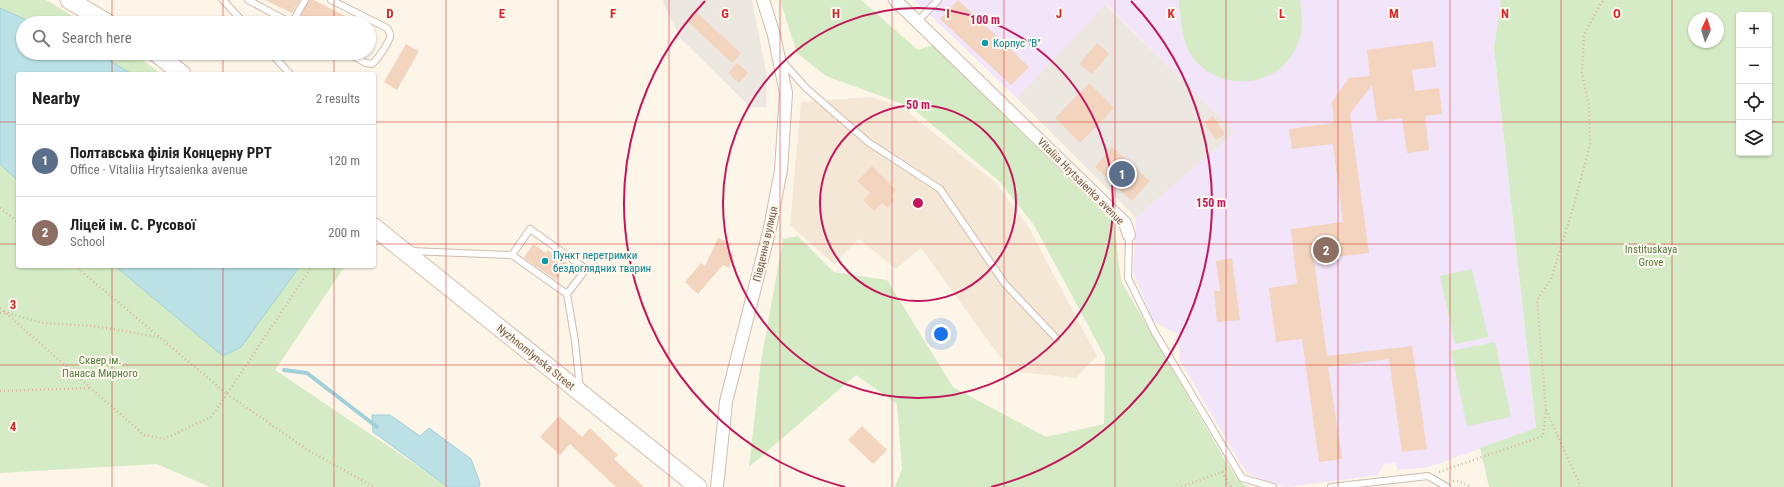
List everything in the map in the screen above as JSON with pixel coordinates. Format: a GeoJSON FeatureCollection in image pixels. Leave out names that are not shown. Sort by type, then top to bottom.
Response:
{"type":"FeatureCollection","features":[{"type":"Feature","properties":{"kind":"main road"},"geometry":{"type":"LineString","coordinates":[[69,0],[96,16]]}},
{"type":"Feature","properties":{"kind":"main road"},"geometry":{"type":"LineString","coordinates":[[165,60],[180,72]]}},
{"type":"Feature","properties":{"kind":"main road","name":"Nyzhnomlynska Street"},"geometry":{"type":"LineString","coordinates":[[376,229],[698,487]]}},
{"type":"Feature","properties":{"kind":"street","name":"Південна вулиця"},"geometry":{"type":"LineString","coordinates":[[717,487],[726,402],[768,235],[781,170],[786,93],[774,36],[763,0]]}},
{"type":"Feature","properties":{"kind":"street","name":"Vitaliia Hrytsaienka avenue"},"geometry":{"type":"LineString","coordinates":[[895,0],[1125,223],[1129,235]]}},
{"type":"Feature","properties":{"kind":"lane"},"geometry":{"type":"LineString","coordinates":[[224,0],[238,16]]}},
{"type":"Feature","properties":{"kind":"lane"},"geometry":{"type":"LineString","coordinates":[[248,0],[279,16]]}},
{"type":"Feature","properties":{"kind":"lane"},"geometry":{"type":"LineString","coordinates":[[296,16],[305,0]]}},
{"type":"Feature","properties":{"kind":"lane"},"geometry":{"type":"LineString","coordinates":[[331,0],[363,16]]}},
{"type":"Feature","properties":{"kind":"lane"},"geometry":{"type":"LineString","coordinates":[[917,22],[938,0]]}},
{"type":"Feature","properties":{"kind":"lane"},"geometry":{"type":"LineString","coordinates":[[360,60],[372,64],[376,61],[390,36],[390,31],[387,28],[376,22]]}},
{"type":"Feature","properties":{"kind":"lane"},"geometry":{"type":"LineString","coordinates":[[779,58],[806,88],[868,142],[940,189],[1005,284],[1056,338]]}},
{"type":"Feature","properties":{"kind":"lane"},"geometry":{"type":"LineString","coordinates":[[277,60],[288,72]]}},
{"type":"Feature","properties":{"kind":"lane"},"geometry":{"type":"LineString","coordinates":[[512,255],[530,229],[586,269],[567,294]]}},
{"type":"Feature","properties":{"kind":"lane","name":"Vitaliia Hrytsaienka avenue"},"geometry":{"type":"LineString","coordinates":[[1129,235],[1128,278],[1155,333],[1242,478],[1273,487]]}},
{"type":"Feature","properties":{"kind":"lane"},"geometry":{"type":"LineString","coordinates":[[403,250],[512,255],[567,294],[575,341],[581,393]]}},
{"type":"Feature","properties":{"kind":"lane"},"geometry":{"type":"LineString","coordinates":[[1331,487],[1428,476],[1447,487]]}},
{"type":"Feature","properties":{"kind":"path"},"geometry":{"type":"LineString","coordinates":[[1597,0],[1601,3]]}},
{"type":"Feature","properties":{"kind":"path"},"geometry":{"type":"LineString","coordinates":[[1428,476],[1543,436],[1546,410],[1537,300],[1551,279],[1574,205],[1590,144],[1589,106],[1582,73],[1584,35],[1601,3],[1605,0]]}},
{"type":"Feature","properties":{"kind":"path"},"geometry":{"type":"LineString","coordinates":[[0,208],[16,220]]}},
{"type":"Feature","properties":{"kind":"path"},"geometry":{"type":"LineString","coordinates":[[77,268],[227,394],[308,450],[374,487]]}},
{"type":"Feature","properties":{"kind":"path"},"geometry":{"type":"LineString","coordinates":[[0,308],[144,435],[164,439],[211,417],[311,268]]}},
{"type":"Feature","properties":{"kind":"path"},"geometry":{"type":"LineString","coordinates":[[0,313],[4,312],[43,323],[94,326],[159,337]]}},
{"type":"Feature","properties":{"kind":"path"},"geometry":{"type":"LineString","coordinates":[[0,391],[90,388]]}},
{"type":"Feature","properties":{"kind":"path"},"geometry":{"type":"LineString","coordinates":[[1546,410],[1581,487]]}},
{"type":"Feature","properties":{"kind":"path"},"geometry":{"type":"LineString","coordinates":[[1181,487],[1222,472],[1233,462]]}},
{"type":"Feature","properties":{"kind":"path"},"geometry":{"type":"LineString","coordinates":[[1222,472],[1232,487]]}},
{"type":"Feature","properties":{"kind":"shaded area"},"geometry":{"type":"Polygon","coordinates":[[[662,0],[752,0],[767,76],[766,107],[750,107],[680,38],[662,0]]]}},
{"type":"Feature","properties":{"kind":"shaded area"},"geometry":{"type":"Polygon","coordinates":[[[914,0],[1501,0],[1494,48],[1536,429],[1429,467],[1398,470],[1395,463],[1384,464],[1378,475],[1287,487],[1263,481],[1245,471],[1180,361],[1179,335],[1153,321],[1133,272],[1136,218],[1235,132],[1106,4],[1017,98],[914,0]]]}},
{"type":"Feature","properties":{"kind":"shaded area"},"geometry":{"type":"Polygon","coordinates":[[[1105,4],[1235,132],[1136,218],[1017,98],[1105,4]]]}},
{"type":"Feature","properties":{"kind":"shaded area"},"geometry":{"type":"Polygon","coordinates":[[[871,97],[903,108],[996,183],[1029,228],[1097,356],[1076,378],[1010,371],[921,248],[896,269],[859,239],[834,264],[790,225],[801,102],[871,97]]]}},
{"type":"Feature","properties":{"kind":"green space","name":"Сквер ім. Панаса Мирного"},"geometry":{"type":"Polygon","coordinates":[[[0,0],[46,0],[72,16],[16,16],[16,60],[143,60],[158,72],[16,72],[16,268],[344,268],[275,370],[449,487],[210,487],[157,464],[0,473],[0,0]]]}},
{"type":"Feature","properties":{"kind":"green space"},"geometry":{"type":"Polygon","coordinates":[[[780,0],[861,0],[918,50],[932,45],[1114,223],[1121,281],[1225,460],[1237,479],[1248,487],[895,487],[902,469],[897,404],[856,375],[749,467],[761,361],[783,239],[798,236],[834,272],[887,280],[953,387],[1046,437],[1104,424],[1105,357],[1034,225],[999,181],[911,107],[826,76],[797,53],[780,0]]]}},
{"type":"Feature","properties":{"kind":"green space"},"geometry":{"type":"Polygon","coordinates":[[[1179,0],[1300,0],[1302,24],[1299,42],[1287,62],[1275,72],[1262,78],[1247,81],[1231,81],[1217,76],[1203,68],[1188,50],[1182,29],[1179,0]]]}},
{"type":"Feature","properties":{"kind":"green space","name":"Іnstituskaya Grove"},"geometry":{"type":"Polygon","coordinates":[[[1501,0],[1784,0],[1784,487],[1489,487],[1480,448],[1536,428],[1494,48],[1501,0]]]}},
{"type":"Feature","properties":{"kind":"green space"},"geometry":{"type":"Polygon","coordinates":[[[1472,269],[1488,337],[1455,344],[1440,276],[1472,269]]]}},
{"type":"Feature","properties":{"kind":"green space"},"geometry":{"type":"Polygon","coordinates":[[[1495,342],[1511,417],[1467,426],[1451,351],[1495,342]]]}},
{"type":"Feature","properties":{"kind":"water"},"geometry":{"type":"Polygon","coordinates":[[[0,8],[18,16],[16,16],[16,60],[109,60],[129,72],[16,72],[16,179],[0,164],[0,8]]]}},
{"type":"Feature","properties":{"kind":"water"},"geometry":{"type":"Polygon","coordinates":[[[117,268],[299,268],[241,347],[223,356],[117,268]]]}},
{"type":"Feature","properties":{"kind":"water"},"geometry":{"type":"Polygon","coordinates":[[[372,415],[390,415],[420,436],[429,428],[471,459],[480,483],[479,487],[448,487],[373,432],[372,415]]]}},
{"type":"Feature","properties":{"kind":"building"},"geometry":{"type":"Polygon","coordinates":[[[265,0],[300,0],[292,13],[265,0]]]}},
{"type":"Feature","properties":{"kind":"building"},"geometry":{"type":"Polygon","coordinates":[[[309,0],[314,0],[345,16],[301,16],[309,0]]]}},
{"type":"Feature","properties":{"kind":"building","name":"Корпус \"В\""},"geometry":{"type":"Polygon","coordinates":[[[958,0],[1029,67],[1011,85],[940,19],[958,0]]]}},
{"type":"Feature","properties":{"kind":"building"},"geometry":{"type":"Polygon","coordinates":[[[696,12],[741,53],[732,63],[687,21],[696,12]]]}},
{"type":"Feature","properties":{"kind":"building"},"geometry":{"type":"Polygon","coordinates":[[[1433,41],[1436,67],[1412,70],[1415,91],[1439,88],[1442,114],[1425,116],[1429,150],[1407,153],[1402,118],[1377,121],[1372,85],[1350,114],[1369,253],[1314,260],[1327,356],[1412,346],[1427,449],[1402,452],[1389,359],[1328,367],[1342,459],[1319,462],[1302,339],[1276,342],[1269,288],[1297,284],[1291,229],[1343,222],[1333,144],[1292,149],[1289,129],[1334,123],[1332,102],[1349,78],[1370,76],[1367,50],[1433,41]]]}},
{"type":"Feature","properties":{"kind":"building"},"geometry":{"type":"Polygon","coordinates":[[[1097,43],[1109,54],[1092,74],[1079,64],[1097,43]]]}},
{"type":"Feature","properties":{"kind":"building"},"geometry":{"type":"Polygon","coordinates":[[[406,44],[419,51],[397,90],[384,82],[406,44]]]}},
{"type":"Feature","properties":{"kind":"building"},"geometry":{"type":"Polygon","coordinates":[[[737,63],[748,73],[739,83],[728,73],[737,63]]]}},
{"type":"Feature","properties":{"kind":"building"},"geometry":{"type":"Polygon","coordinates":[[[1089,83],[1114,108],[1080,143],[1055,118],[1089,83]]]}},
{"type":"Feature","properties":{"kind":"building"},"geometry":{"type":"Polygon","coordinates":[[[1213,116],[1225,134],[1216,140],[1204,123],[1213,116]]]}},
{"type":"Feature","properties":{"kind":"building"},"geometry":{"type":"Polygon","coordinates":[[[1112,147],[1150,181],[1132,201],[1095,167],[1112,147]]]}},
{"type":"Feature","properties":{"kind":"building"},"geometry":{"type":"Polygon","coordinates":[[[872,166],[896,190],[891,196],[895,200],[888,208],[882,203],[874,211],[863,200],[870,193],[857,181],[872,166]]]}},
{"type":"Feature","properties":{"kind":"building"},"geometry":{"type":"Polygon","coordinates":[[[718,238],[731,243],[727,251],[734,255],[729,268],[723,265],[698,294],[685,282],[701,263],[705,266],[718,238]]]}},
{"type":"Feature","properties":{"kind":"building","name":"Пункт перетримки бездоглядних тварин"},"geometry":{"type":"Polygon","coordinates":[[[533,244],[546,253],[547,250],[567,263],[556,280],[524,258],[533,244]]]}},
{"type":"Feature","properties":{"kind":"building"},"geometry":{"type":"Polygon","coordinates":[[[1232,258],[1240,320],[1217,322],[1214,291],[1220,291],[1216,261],[1232,258]]]}},
{"type":"Feature","properties":{"kind":"building"},"geometry":{"type":"Polygon","coordinates":[[[559,416],[582,437],[590,428],[618,455],[614,459],[644,487],[616,487],[570,444],[560,455],[540,437],[559,416]]]}},
{"type":"Feature","properties":{"kind":"building"},"geometry":{"type":"Polygon","coordinates":[[[862,426],[887,450],[873,464],[848,440],[862,426]]]}},
{"type":"Feature","properties":{"kind":"waterway"},"geometry":{"type":"LineString","coordinates":[[284,370],[307,373],[377,427]]}},
{"type":"Feature","properties":{"kind":"place","name":"Корпус \"В\""},"geometry":{"type":"Point","coordinates":[985,43]}},
{"type":"Feature","properties":{"kind":"place","name":"Полтавська філія Концерну РРТ"},"geometry":{"type":"Point","coordinates":[1122,174]}},
{"type":"Feature","properties":{"kind":"place","name":"Ліцей ім. С. Русової"},"geometry":{"type":"Point","coordinates":[1326,250]}},
{"type":"Feature","properties":{"kind":"place","name":"Пункт перетримки бездоглядних тварин"},"geometry":{"type":"Point","coordinates":[545,261]}}]}
